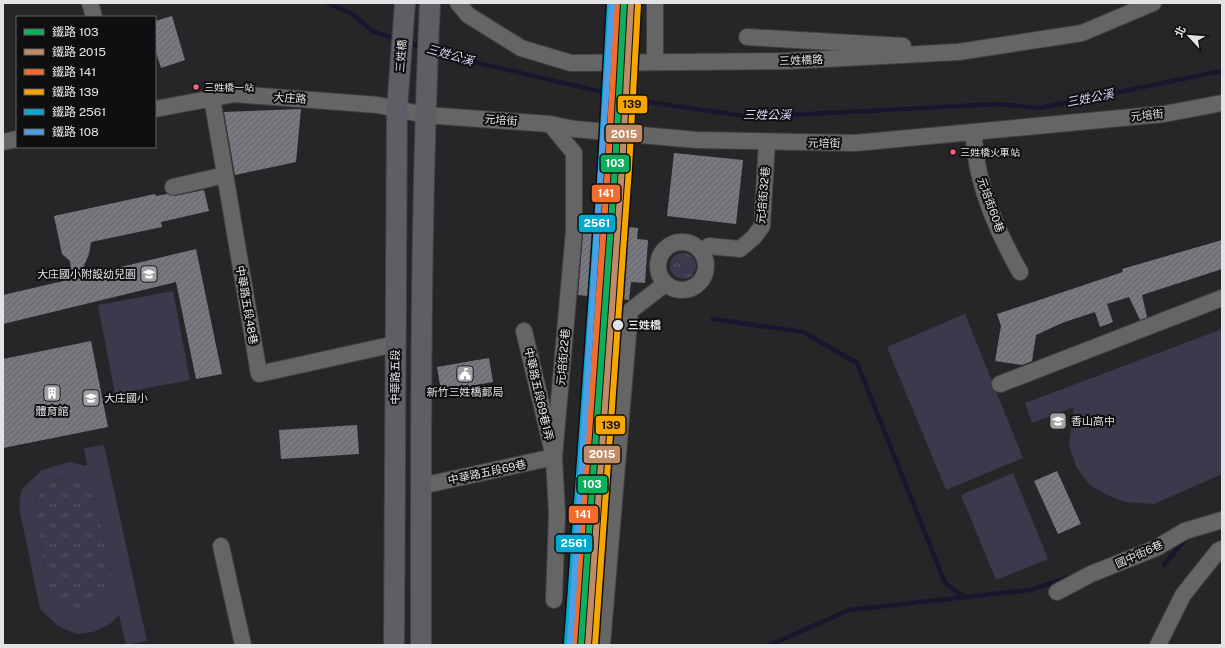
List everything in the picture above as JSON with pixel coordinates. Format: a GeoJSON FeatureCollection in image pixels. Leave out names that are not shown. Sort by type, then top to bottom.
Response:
{"type":"FeatureCollection","features":[{"type":"Feature","properties":{"kind":"main road","name":"三姓橋"},"geometry":{"type":"LineString","coordinates":[[396,109],[404,3]]}},
{"type":"Feature","properties":{"kind":"main road"},"geometry":{"type":"LineString","coordinates":[[421,645],[425,115],[430,3]]}},
{"type":"Feature","properties":{"kind":"main road","name":"中華路五段"},"geometry":{"type":"LineString","coordinates":[[394,645],[396,109]]}},
{"type":"Feature","properties":{"kind":"street"},"geometry":{"type":"LineString","coordinates":[[90,3],[94,16]]}},
{"type":"Feature","properties":{"kind":"street","name":"三姓橋路"},"geometry":{"type":"LineString","coordinates":[[458,3],[468,15],[521,48],[571,63],[787,61],[958,52],[1082,33],[1153,3]]}},
{"type":"Feature","properties":{"kind":"street"},"geometry":{"type":"LineString","coordinates":[[655,3],[655,62]]}},
{"type":"Feature","properties":{"kind":"street"},"geometry":{"type":"LineString","coordinates":[[747,37],[902,46],[923,48],[931,54]]}},
{"type":"Feature","properties":{"kind":"street","name":"大庄路"},"geometry":{"type":"LineString","coordinates":[[156,109],[235,94],[378,105],[425,115]]}},
{"type":"Feature","properties":{"kind":"street","name":"中華路五段48巷"},"geometry":{"type":"LineString","coordinates":[[212,98],[258,374],[395,344]]}},
{"type":"Feature","properties":{"kind":"street","name":"元培街"},"geometry":{"type":"LineString","coordinates":[[425,115],[550,124],[574,129],[697,140],[855,143],[1164,114],[1222,103]]}},
{"type":"Feature","properties":{"kind":"street","name":"元培街22巷"},"geometry":{"type":"LineString","coordinates":[[550,124],[574,153],[574,231],[554,457],[557,514],[554,600]]}},
{"type":"Feature","properties":{"kind":"street","name":"元培街60巷"},"geometry":{"type":"LineString","coordinates":[[973,133],[979,173],[992,213],[1010,254],[1020,272]]}},
{"type":"Feature","properties":{"kind":"street"},"geometry":{"type":"LineString","coordinates":[[3,142],[16,139]]}},
{"type":"Feature","properties":{"kind":"street","name":"元培街32巷"},"geometry":{"type":"LineString","coordinates":[[702,251],[709,246],[740,249],[754,237],[762,226],[767,142]]}},
{"type":"Feature","properties":{"kind":"street"},"geometry":{"type":"LineString","coordinates":[[173,187],[225,175]]}},
{"type":"Feature","properties":{"kind":"street"},"geometry":{"type":"LineString","coordinates":[[680,242],[688,243],[702,251],[707,266],[706,275],[701,282],[691,289],[679,291],[665,284],[658,270],[661,254],[666,248],[680,242]]}},
{"type":"Feature","properties":{"kind":"street"},"geometry":{"type":"LineString","coordinates":[[602,645],[630,311],[665,284]]}},
{"type":"Feature","properties":{"kind":"street"},"geometry":{"type":"LineString","coordinates":[[1000,384],[1222,298]]}},
{"type":"Feature","properties":{"kind":"street","name":"中華路五段69巷1弄"},"geometry":{"type":"LineString","coordinates":[[524,331],[554,457]]}},
{"type":"Feature","properties":{"kind":"street","name":"中華路五段69巷"},"geometry":{"type":"LineString","coordinates":[[421,486],[554,457]]}},
{"type":"Feature","properties":{"kind":"street","name":"國中街6巷"},"geometry":{"type":"LineString","coordinates":[[1056,592],[1091,574],[1156,548],[1185,531],[1222,520]]}},
{"type":"Feature","properties":{"kind":"street"},"geometry":{"type":"LineString","coordinates":[[221,546],[243,645]]}},
{"type":"Feature","properties":{"kind":"street"},"geometry":{"type":"LineString","coordinates":[[1158,645],[1183,595],[1218,551],[1222,549]]}},
{"type":"Feature","properties":{"kind":"green space"},"geometry":{"type":"Polygon","coordinates":[[[683,253],[692,257],[696,266],[692,275],[683,279],[674,275],[670,266],[674,257],[683,253]]]}},
{"type":"Feature","properties":{"kind":"green space"},"geometry":{"type":"Polygon","coordinates":[[[173,291],[190,380],[115,394],[98,305],[173,291]]]}},
{"type":"Feature","properties":{"kind":"green space"},"geometry":{"type":"Polygon","coordinates":[[[965,314],[1023,458],[946,490],[887,347],[965,314]]]}},
{"type":"Feature","properties":{"kind":"green space"},"geometry":{"type":"Polygon","coordinates":[[[1222,329],[1222,474],[1154,504],[1125,502],[1107,495],[1090,485],[1077,468],[1069,446],[1074,407],[1032,423],[1025,403],[1222,329]]]}},
{"type":"Feature","properties":{"kind":"green space"},"geometry":{"type":"Polygon","coordinates":[[[104,445],[147,641],[126,645],[119,615],[110,624],[93,632],[77,634],[58,626],[40,609],[19,507],[21,490],[42,470],[69,462],[87,466],[84,448],[104,445]],[[70,478],[50,483],[42,490],[36,501],[34,509],[49,593],[60,606],[72,611],[85,612],[98,606],[107,596],[112,577],[95,497],[86,485],[70,478]]]}},
{"type":"Feature","properties":{"kind":"green space"},"geometry":{"type":"Polygon","coordinates":[[[1013,473],[1048,559],[996,580],[961,495],[1013,473]]]}},
{"type":"Feature","properties":{"kind":"green space"},"geometry":{"type":"Polygon","coordinates":[[[70,478],[86,484],[95,497],[112,577],[107,596],[98,606],[85,612],[72,611],[60,606],[49,593],[34,509],[39,495],[46,486],[62,479],[70,478]]]}},
{"type":"Feature","properties":{"kind":"building"},"geometry":{"type":"Polygon","coordinates":[[[172,16],[185,60],[161,68],[156,52],[156,21],[172,16]]]}},
{"type":"Feature","properties":{"kind":"building"},"geometry":{"type":"Polygon","coordinates":[[[301,109],[296,162],[235,175],[224,112],[301,109]]]}},
{"type":"Feature","properties":{"kind":"building"},"geometry":{"type":"Polygon","coordinates":[[[674,153],[743,160],[736,224],[667,216],[674,153]]]}},
{"type":"Feature","properties":{"kind":"building"},"geometry":{"type":"Polygon","coordinates":[[[204,190],[209,211],[161,222],[162,227],[91,242],[89,254],[79,277],[196,249],[222,374],[196,379],[176,282],[3,324],[3,295],[72,279],[70,261],[62,254],[54,216],[155,194],[156,196],[167,194],[175,196],[204,190]]]}},
{"type":"Feature","properties":{"kind":"building"},"geometry":{"type":"Polygon","coordinates":[[[584,223],[638,228],[637,239],[648,240],[645,283],[631,282],[629,300],[578,295],[584,223]]]}},
{"type":"Feature","properties":{"kind":"building"},"geometry":{"type":"Polygon","coordinates":[[[1222,240],[1222,269],[1142,295],[1147,317],[1140,320],[1129,297],[1107,304],[1113,322],[1100,327],[1095,312],[1062,323],[1036,335],[1032,361],[1022,365],[995,361],[1001,326],[997,314],[1123,272],[1122,269],[1222,240]]]}},
{"type":"Feature","properties":{"kind":"building","name":"體育館"},"geometry":{"type":"Polygon","coordinates":[[[91,341],[108,427],[3,448],[3,359],[91,341]]]}},
{"type":"Feature","properties":{"kind":"building","name":"新竹三姓橋郵局"},"geometry":{"type":"Polygon","coordinates":[[[489,358],[493,382],[441,391],[437,367],[489,358]]]}},
{"type":"Feature","properties":{"kind":"building"},"geometry":{"type":"Polygon","coordinates":[[[357,425],[359,454],[281,459],[279,430],[357,425]]]}},
{"type":"Feature","properties":{"kind":"building"},"geometry":{"type":"Polygon","coordinates":[[[1057,471],[1081,524],[1058,534],[1034,481],[1057,471]]]}},
{"type":"Feature","properties":{"kind":"waterway","name":"三姓公溪"},"geometry":{"type":"LineString","coordinates":[[327,3],[352,14],[374,32],[397,39]]}},
{"type":"Feature","properties":{"kind":"waterway","name":"三姓公溪"},"geometry":{"type":"LineString","coordinates":[[406,42],[424,48]]}},
{"type":"Feature","properties":{"kind":"waterway","name":"三姓公溪"},"geometry":{"type":"LineString","coordinates":[[433,51],[465,60],[641,101],[751,117],[998,104],[1040,108],[1222,71]]}},
{"type":"Feature","properties":{"kind":"waterway"},"geometry":{"type":"LineString","coordinates":[[713,319],[803,332],[857,363],[945,583],[964,597]]}},
{"type":"Feature","properties":{"kind":"waterway"},"geometry":{"type":"LineString","coordinates":[[1164,565],[1186,538]]}},
{"type":"Feature","properties":{"kind":"waterway"},"geometry":{"type":"LineString","coordinates":[[770,645],[849,610],[1030,590],[1070,577]]}},
{"type":"Feature","properties":{"kind":"rail line","name":"2561"},"geometry":{"type":"LineString","coordinates":[[567,644],[601,166],[610,3]]}},
{"type":"Feature","properties":{"kind":"rail line","name":"108"},"geometry":{"type":"LineString","coordinates":[[570,645],[612,3]]}},
{"type":"Feature","properties":{"kind":"rail line","name":"141"},"geometry":{"type":"LineString","coordinates":[[574,645],[608,167],[617,3]]}},
{"type":"Feature","properties":{"kind":"rail line","name":"103"},"geometry":{"type":"LineString","coordinates":[[581,645],[615,167],[624,3]]}},
{"type":"Feature","properties":{"kind":"rail line","name":"2015"},"geometry":{"type":"LineString","coordinates":[[588,645],[622,167],[631,3]]}},
{"type":"Feature","properties":{"kind":"rail line","name":"139"},"geometry":{"type":"LineString","coordinates":[[595,645],[629,168],[638,4]]}},
{"type":"Feature","properties":{"kind":"place","name":"三姓橋一站"},"geometry":{"type":"Point","coordinates":[196,87]}},
{"type":"Feature","properties":{"kind":"place","name":"三姓橋火車站"},"geometry":{"type":"Point","coordinates":[953,152]}},
{"type":"Feature","properties":{"kind":"place","name":"大庄國小附設幼兒園"},"geometry":{"type":"Point","coordinates":[149,274]}},
{"type":"Feature","properties":{"kind":"place","name":"三姓橋"},"geometry":{"type":"Point","coordinates":[618,325]}},
{"type":"Feature","properties":{"kind":"place","name":"新竹三姓橋郵局"},"geometry":{"type":"Point","coordinates":[465,374]}},
{"type":"Feature","properties":{"kind":"place","name":"體育館"},"geometry":{"type":"Point","coordinates":[52,393]}},
{"type":"Feature","properties":{"kind":"place","name":"大庄國小"},"geometry":{"type":"Point","coordinates":[91,398]}},
{"type":"Feature","properties":{"kind":"place","name":"香山高中"},"geometry":{"type":"Point","coordinates":[1058,421]}}]}
